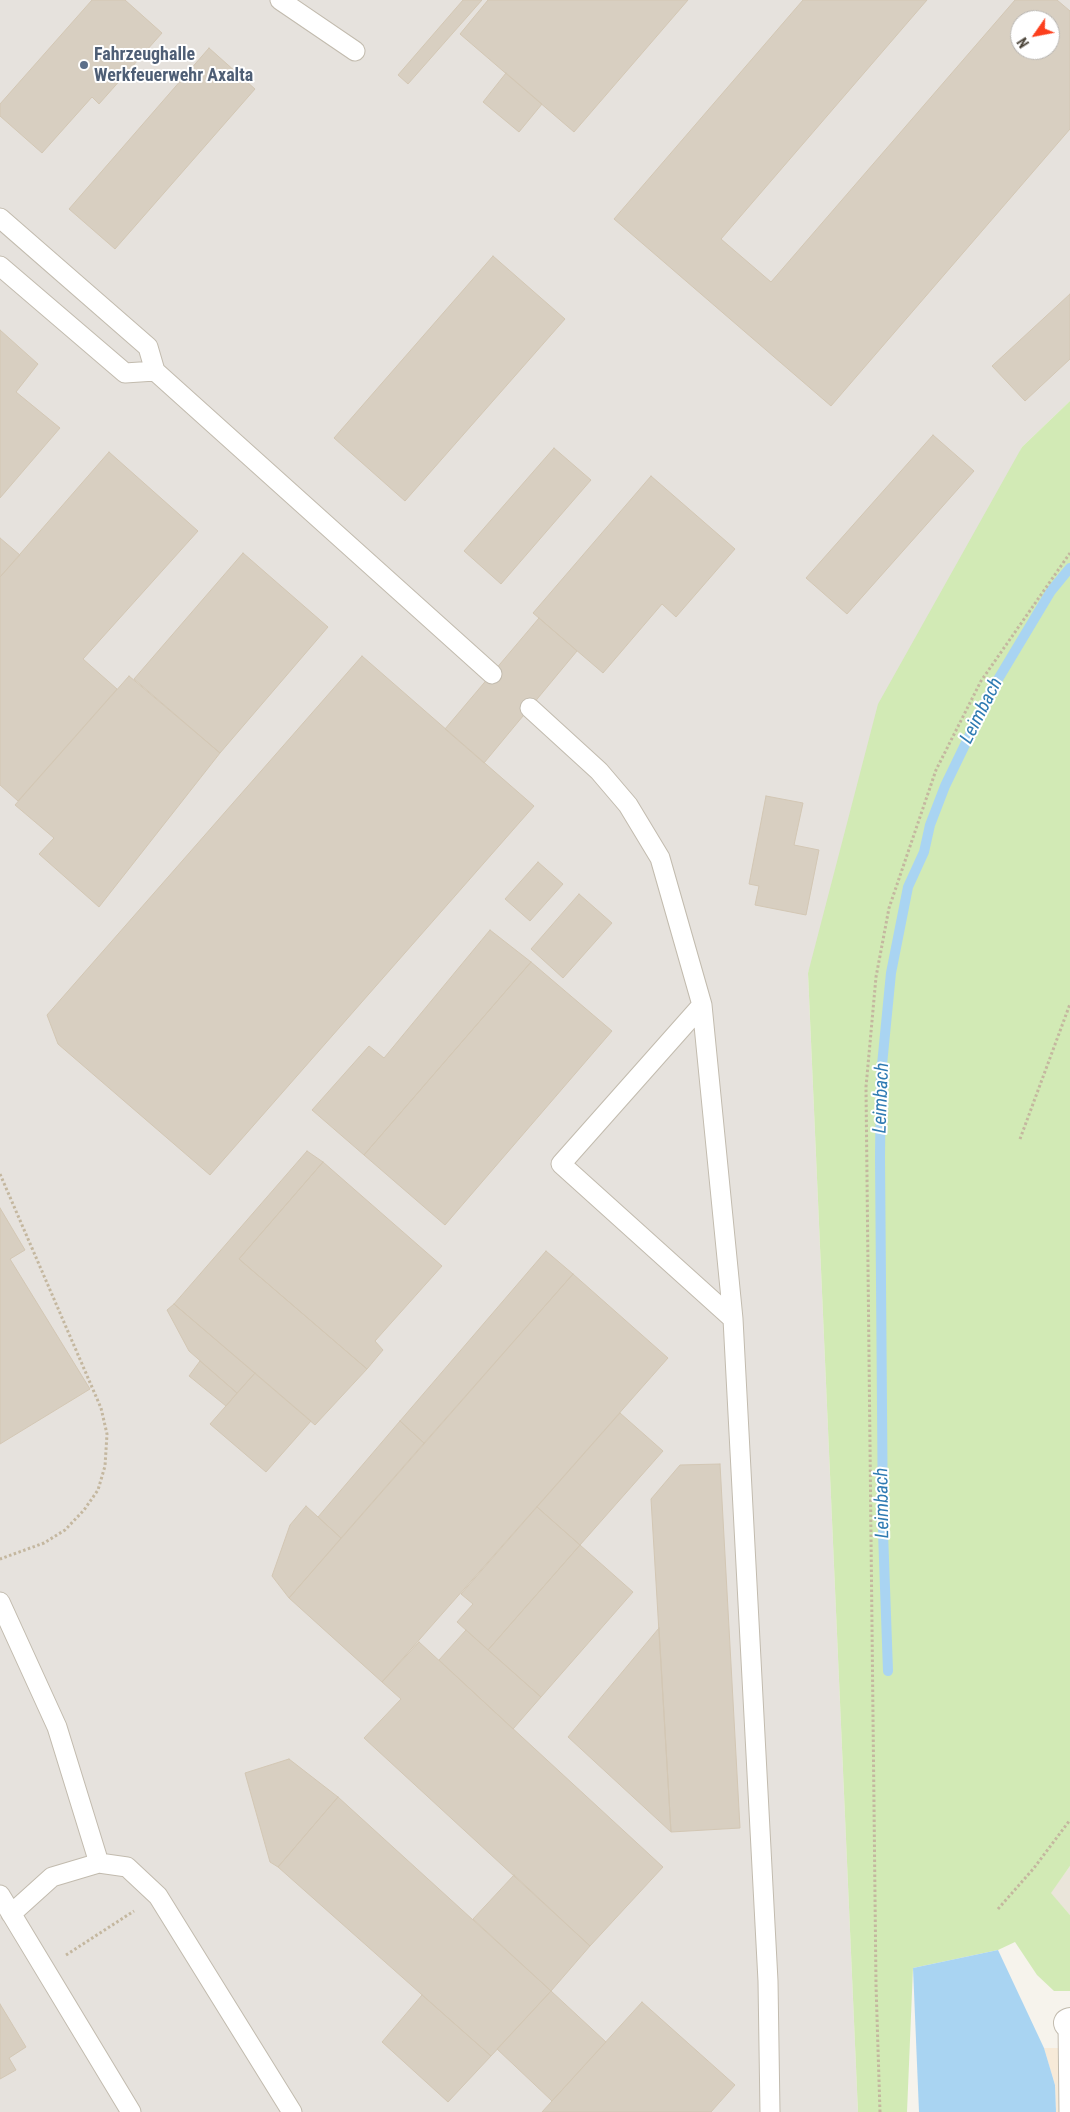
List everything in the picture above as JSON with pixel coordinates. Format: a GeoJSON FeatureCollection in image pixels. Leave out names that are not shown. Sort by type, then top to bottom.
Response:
{"type":"FeatureCollection","features":[{"type":"Feature","properties":{"kind":"lane"},"geometry":{"type":"LineString","coordinates":[[280,0],[355,51]]}},
{"type":"Feature","properties":{"kind":"lane"},"geometry":{"type":"LineString","coordinates":[[0,218],[148,347],[155,371],[492,674]]}},
{"type":"Feature","properties":{"kind":"lane"},"geometry":{"type":"LineString","coordinates":[[0,266],[125,374],[155,371]]}},
{"type":"Feature","properties":{"kind":"lane"},"geometry":{"type":"LineString","coordinates":[[530,708],[599,771],[628,805],[660,858],[702,1005],[734,1319],[768,1981],[770,2112]]}},
{"type":"Feature","properties":{"kind":"lane"},"geometry":{"type":"LineString","coordinates":[[702,1005],[561,1164],[734,1319]]}},
{"type":"Feature","properties":{"kind":"lane"},"geometry":{"type":"LineString","coordinates":[[0,1602],[57,1727],[99,1863]]}},
{"type":"Feature","properties":{"kind":"lane"},"geometry":{"type":"LineString","coordinates":[[11,1914],[52,1877],[99,1863],[127,1867],[158,1896],[292,2112]]}},
{"type":"Feature","properties":{"kind":"lane"},"geometry":{"type":"LineString","coordinates":[[0,1895],[131,2112]]}},
{"type":"Feature","properties":{"kind":"lane"},"geometry":{"type":"LineString","coordinates":[[1069,2023],[1069,2104]]}},
{"type":"Feature","properties":{"kind":"path"},"geometry":{"type":"LineString","coordinates":[[880,2112],[876,1985],[866,1087],[876,977],[889,908],[936,770],[981,681],[1070,553]]}},
{"type":"Feature","properties":{"kind":"path"},"geometry":{"type":"LineString","coordinates":[[1020,1139],[1070,1004]]}},
{"type":"Feature","properties":{"kind":"path"},"geometry":{"type":"LineString","coordinates":[[0,1174],[101,1408],[107,1434],[104,1466],[98,1490],[84,1510],[65,1530],[44,1543],[0,1559]]}},
{"type":"Feature","properties":{"kind":"path"},"geometry":{"type":"LineString","coordinates":[[998,1909],[1034,1868],[1070,1820]]}},
{"type":"Feature","properties":{"kind":"path"},"geometry":{"type":"LineString","coordinates":[[58,1960],[158,1896]]}},
{"type":"Feature","properties":{"kind":"shaded area"},"geometry":{"type":"Polygon","coordinates":[[[0,0],[1070,0],[1070,401],[1022,447],[808,973],[858,2112],[0,2112],[0,0]]]}},
{"type":"Feature","properties":{"kind":"shaded area"},"geometry":{"type":"Polygon","coordinates":[[[1070,1866],[1070,1915],[1050,1893],[1070,1866]]]}},
{"type":"Feature","properties":{"kind":"shaded area"},"geometry":{"type":"Polygon","coordinates":[[[1044,2048],[1070,2048],[1070,2112],[1056,2112],[1055,2085],[1044,2048]]]}},
{"type":"Feature","properties":{"kind":"green space"},"geometry":{"type":"Polygon","coordinates":[[[1070,401],[1070,1866],[1051,1893],[1070,1915],[1070,1991],[1054,1991],[1037,1975],[1015,1942],[998,1950],[913,1968],[907,2112],[858,2112],[808,973],[878,704],[1022,447],[1070,401]]]}},
{"type":"Feature","properties":{"kind":"water"},"geometry":{"type":"Polygon","coordinates":[[[998,1950],[1044,2048],[1055,2085],[1056,2112],[919,2112],[913,1968],[998,1950]]]}},
{"type":"Feature","properties":{"kind":"building","name":"Fahrzeughalle Werkfeuerwehr Axalta"},"geometry":{"type":"Polygon","coordinates":[[[92,0],[125,0],[162,33],[99,104],[92,97],[42,153],[0,116],[0,104],[92,0]]]}},
{"type":"Feature","properties":{"kind":"building"},"geometry":{"type":"Polygon","coordinates":[[[463,0],[482,0],[408,84],[398,75],[463,0]]]}},
{"type":"Feature","properties":{"kind":"building"},"geometry":{"type":"Polygon","coordinates":[[[488,0],[688,0],[574,132],[460,34],[488,0]]]}},
{"type":"Feature","properties":{"kind":"building"},"geometry":{"type":"Polygon","coordinates":[[[803,0],[927,0],[721,239],[771,282],[1015,0],[1057,0],[1070,11],[1070,129],[831,406],[614,219],[803,0]]]}},
{"type":"Feature","properties":{"kind":"building"},"geometry":{"type":"Polygon","coordinates":[[[209,48],[255,89],[115,249],[69,209],[209,48]]]}},
{"type":"Feature","properties":{"kind":"building"},"geometry":{"type":"Polygon","coordinates":[[[506,73],[542,104],[519,132],[483,102],[506,73]]]}},
{"type":"Feature","properties":{"kind":"building"},"geometry":{"type":"Polygon","coordinates":[[[493,256],[565,319],[405,501],[334,438],[493,256]]]}},
{"type":"Feature","properties":{"kind":"building"},"geometry":{"type":"Polygon","coordinates":[[[1070,294],[1070,359],[1025,401],[992,366],[1070,294]]]}},
{"type":"Feature","properties":{"kind":"building"},"geometry":{"type":"Polygon","coordinates":[[[0,330],[38,364],[16,392],[60,428],[0,498],[0,330]]]}},
{"type":"Feature","properties":{"kind":"building"},"geometry":{"type":"Polygon","coordinates":[[[933,435],[974,471],[847,614],[806,578],[933,435]]]}},
{"type":"Feature","properties":{"kind":"building"},"geometry":{"type":"Polygon","coordinates":[[[554,448],[591,480],[501,584],[464,551],[554,448]]]}},
{"type":"Feature","properties":{"kind":"building"},"geometry":{"type":"Polygon","coordinates":[[[109,452],[198,531],[83,659],[117,689],[18,801],[0,785],[0,577],[109,452]]]}},
{"type":"Feature","properties":{"kind":"building"},"geometry":{"type":"Polygon","coordinates":[[[651,476],[735,549],[676,617],[662,604],[603,673],[533,613],[651,476]]]}},
{"type":"Feature","properties":{"kind":"building"},"geometry":{"type":"Polygon","coordinates":[[[0,538],[20,555],[0,577],[0,538]]]}},
{"type":"Feature","properties":{"kind":"building"},"geometry":{"type":"Polygon","coordinates":[[[243,553],[328,627],[220,753],[134,679],[243,553]]]}},
{"type":"Feature","properties":{"kind":"building"},"geometry":{"type":"Polygon","coordinates":[[[539,618],[577,651],[484,763],[445,729],[539,618]]]}},
{"type":"Feature","properties":{"kind":"building"},"geometry":{"type":"Polygon","coordinates":[[[362,656],[534,806],[210,1175],[58,1044],[47,1015],[362,656]]]}},
{"type":"Feature","properties":{"kind":"building"},"geometry":{"type":"Polygon","coordinates":[[[129,676],[220,753],[99,907],[39,854],[54,838],[15,805],[129,676]]]}},
{"type":"Feature","properties":{"kind":"building"},"geometry":{"type":"Polygon","coordinates":[[[766,796],[803,803],[794,845],[819,850],[806,915],[755,905],[759,886],[749,884],[766,796]]]}},
{"type":"Feature","properties":{"kind":"building"},"geometry":{"type":"Polygon","coordinates":[[[538,862],[563,884],[530,921],[505,899],[538,862]]]}},
{"type":"Feature","properties":{"kind":"building"},"geometry":{"type":"Polygon","coordinates":[[[579,894],[612,923],[563,978],[531,949],[579,894]]]}},
{"type":"Feature","properties":{"kind":"building"},"geometry":{"type":"Polygon","coordinates":[[[490,930],[531,962],[364,1155],[312,1110],[369,1046],[384,1058],[490,930]]]}},
{"type":"Feature","properties":{"kind":"building"},"geometry":{"type":"Polygon","coordinates":[[[531,962],[612,1031],[445,1225],[364,1155],[531,962]]]}},
{"type":"Feature","properties":{"kind":"building"},"geometry":{"type":"Polygon","coordinates":[[[307,1151],[323,1162],[239,1259],[367,1369],[315,1425],[174,1304],[307,1151]]]}},
{"type":"Feature","properties":{"kind":"building"},"geometry":{"type":"Polygon","coordinates":[[[323,1162],[442,1266],[375,1341],[383,1350],[367,1369],[239,1259],[323,1162]]]}},
{"type":"Feature","properties":{"kind":"building"},"geometry":{"type":"Polygon","coordinates":[[[0,1208],[25,1250],[10,1259],[90,1389],[0,1444],[0,1208]]]}},
{"type":"Feature","properties":{"kind":"building"},"geometry":{"type":"Polygon","coordinates":[[[546,1251],[573,1274],[424,1443],[400,1421],[546,1251]]]}},
{"type":"Feature","properties":{"kind":"building"},"geometry":{"type":"Polygon","coordinates":[[[573,1274],[668,1358],[382,1682],[289,1598],[573,1274]]]}},
{"type":"Feature","properties":{"kind":"building"},"geometry":{"type":"Polygon","coordinates":[[[174,1304],[255,1373],[237,1393],[189,1351],[167,1310],[174,1304]]]}},
{"type":"Feature","properties":{"kind":"building"},"geometry":{"type":"Polygon","coordinates":[[[200,1361],[237,1393],[226,1406],[189,1376],[200,1361]]]}},
{"type":"Feature","properties":{"kind":"building"},"geometry":{"type":"Polygon","coordinates":[[[255,1373],[311,1421],[266,1472],[210,1424],[255,1373]]]}},
{"type":"Feature","properties":{"kind":"building"},"geometry":{"type":"Polygon","coordinates":[[[620,1413],[663,1451],[580,1545],[537,1507],[620,1413]]]}},
{"type":"Feature","properties":{"kind":"building"},"geometry":{"type":"Polygon","coordinates":[[[400,1421],[424,1443],[341,1538],[318,1517],[400,1421]]]}},
{"type":"Feature","properties":{"kind":"building"},"geometry":{"type":"Polygon","coordinates":[[[720,1464],[740,1828],[671,1832],[651,1499],[680,1465],[720,1464]]]}},
{"type":"Feature","properties":{"kind":"building"},"geometry":{"type":"Polygon","coordinates":[[[306,1506],[341,1538],[289,1598],[272,1576],[290,1525],[306,1506]]]}},
{"type":"Feature","properties":{"kind":"building"},"geometry":{"type":"Polygon","coordinates":[[[537,1507],[580,1545],[488,1650],[457,1622],[473,1604],[461,1594],[537,1507]]]}},
{"type":"Feature","properties":{"kind":"building"},"geometry":{"type":"Polygon","coordinates":[[[580,1545],[633,1592],[541,1697],[488,1650],[580,1545]]]}},
{"type":"Feature","properties":{"kind":"building"},"geometry":{"type":"Polygon","coordinates":[[[659,1628],[671,1832],[568,1737],[659,1628]]]}},
{"type":"Feature","properties":{"kind":"building"},"geometry":{"type":"Polygon","coordinates":[[[466,1630],[541,1697],[513,1729],[439,1660],[466,1630]]]}},
{"type":"Feature","properties":{"kind":"building"},"geometry":{"type":"Polygon","coordinates":[[[419,1642],[663,1867],[590,1946],[364,1738],[401,1699],[382,1682],[419,1642]]]}},
{"type":"Feature","properties":{"kind":"building"},"geometry":{"type":"Polygon","coordinates":[[[289,1759],[338,1797],[278,1867],[270,1862],[245,1773],[289,1759]]]}},
{"type":"Feature","properties":{"kind":"building"},"geometry":{"type":"Polygon","coordinates":[[[338,1797],[551,1991],[491,2056],[278,1867],[338,1797]]]}},
{"type":"Feature","properties":{"kind":"building"},"geometry":{"type":"Polygon","coordinates":[[[514,1875],[590,1946],[551,1991],[473,1919],[514,1875]]]}},
{"type":"Feature","properties":{"kind":"building"},"geometry":{"type":"Polygon","coordinates":[[[551,1991],[606,2042],[552,2101],[497,2049],[551,1991]]]}},
{"type":"Feature","properties":{"kind":"building"},"geometry":{"type":"Polygon","coordinates":[[[422,1995],[491,2056],[448,2102],[382,2042],[422,1995]]]}},
{"type":"Feature","properties":{"kind":"building"},"geometry":{"type":"Polygon","coordinates":[[[642,2002],[735,2085],[711,2112],[542,2112],[642,2002]]]}},
{"type":"Feature","properties":{"kind":"building"},"geometry":{"type":"Polygon","coordinates":[[[0,2004],[26,2047],[9,2058],[16,2070],[0,2079],[0,2004]]]}},
{"type":"Feature","properties":{"kind":"waterway","name":"Leimbach"},"geometry":{"type":"LineString","coordinates":[[888,1671],[883,1532],[880,1157],[881,1075],[891,973],[908,887],[924,852],[930,825],[945,786],[991,691],[1051,591],[1070,568]]}},
{"type":"Feature","properties":{"kind":"place","name":"Fahrzeughalle Werkfeuerwehr Axalta"},"geometry":{"type":"Point","coordinates":[84,65]}}]}
